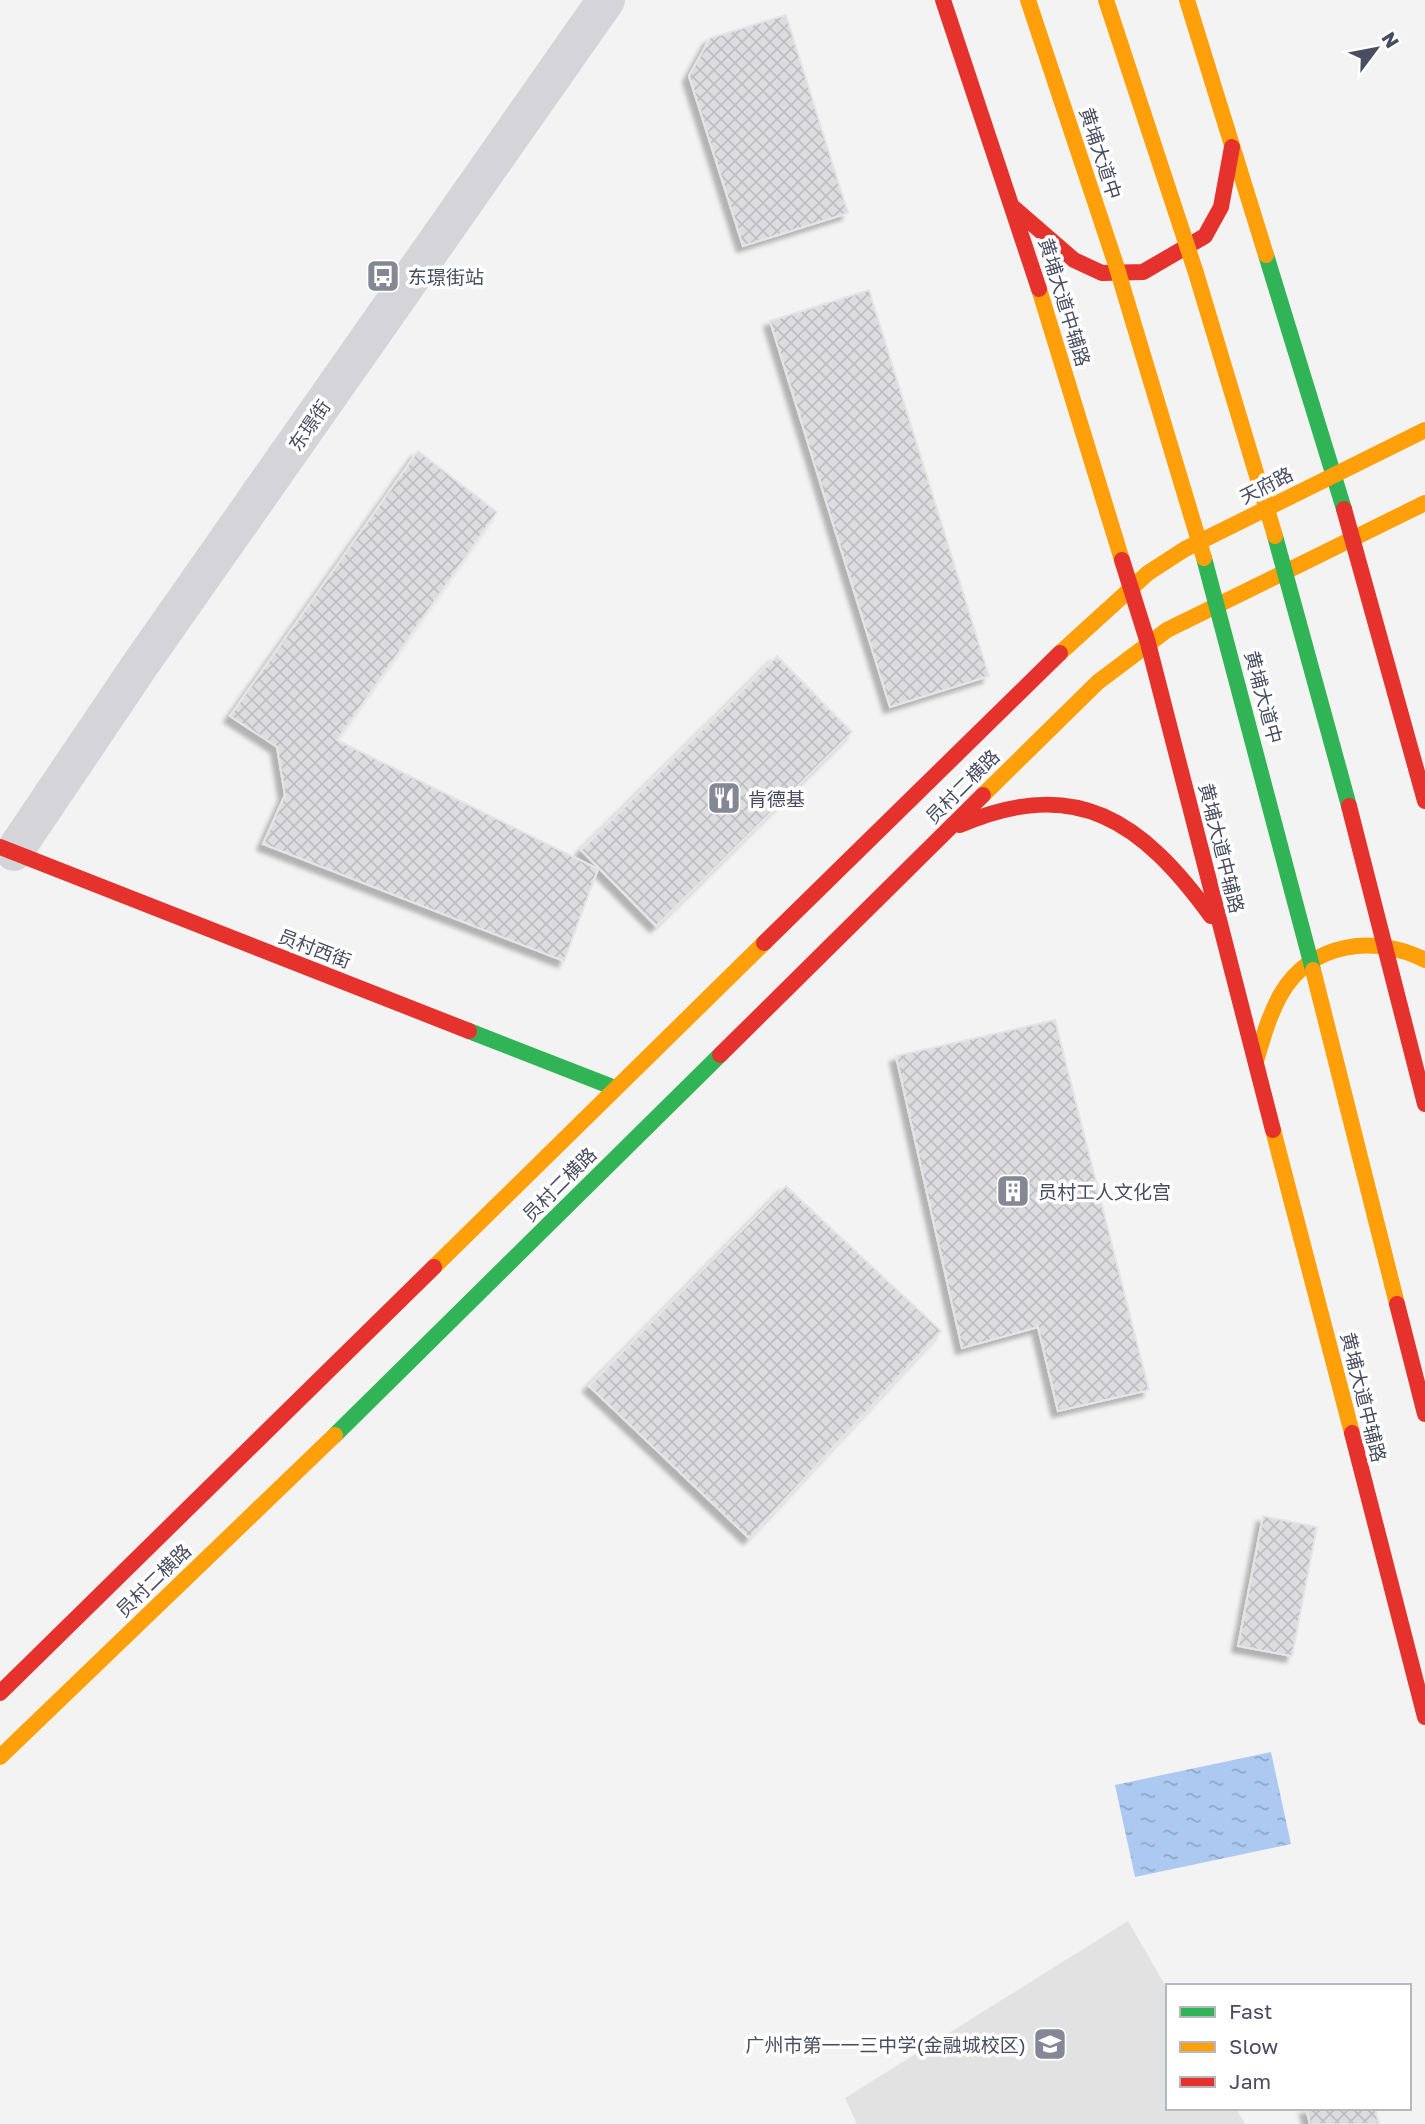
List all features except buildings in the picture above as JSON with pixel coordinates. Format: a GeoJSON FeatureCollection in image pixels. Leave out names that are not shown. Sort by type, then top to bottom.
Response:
{"type":"FeatureCollection","features":[{"type":"Feature","properties":{"kind":"main road","name":"黄埔大道中辅路"},"geometry":{"type":"LineString","coordinates":[[943,0],[1014,208],[1148,643],[1425,1717]]}},
{"type":"Feature","properties":{"kind":"main road","name":"黄埔大道中"},"geometry":{"type":"LineString","coordinates":[[1028,0],[1138,336],[1202,550],[1247,711],[1425,1414]]}},
{"type":"Feature","properties":{"kind":"main road"},"geometry":{"type":"LineString","coordinates":[[1107,0],[1172,195],[1251,459],[1376,909],[1425,1104]]}},
{"type":"Feature","properties":{"kind":"main road"},"geometry":{"type":"LineString","coordinates":[[1187,0],[1233,140],[1353,538],[1425,801]]}},
{"type":"Feature","properties":{"kind":"main road"},"geometry":{"type":"LineString","coordinates":[[1014,208],[1074,260],[1102,273],[1143,272],[1205,236],[1221,207],[1233,140]]}},
{"type":"Feature","properties":{"kind":"main road","name":"天府路"},"geometry":{"type":"LineString","coordinates":[[1131,586],[1185,549],[1425,430]]}},
{"type":"Feature","properties":{"kind":"main road"},"geometry":{"type":"LineString","coordinates":[[1148,643],[1203,611],[1425,503]]}},
{"type":"Feature","properties":{"kind":"main road","name":"员村二横路"},"geometry":{"type":"LineString","coordinates":[[0,1693],[1077,635],[1131,586]]}},
{"type":"Feature","properties":{"kind":"main road","name":"员村二横路"},"geometry":{"type":"LineString","coordinates":[[0,1757],[347,1423],[1098,682],[1148,643]]}},
{"type":"Feature","properties":{"kind":"main road"},"geometry":{"type":"LineString","coordinates":[[946,831],[994,811],[1021,804],[1067,804],[1090,812],[1115,823],[1161,855],[1201,901],[1222,931]]}},
{"type":"Feature","properties":{"kind":"main road","name":"员村西街"},"geometry":{"type":"LineString","coordinates":[[7,850],[615,1088]]}},
{"type":"Feature","properties":{"kind":"main road"},"geometry":{"type":"LineString","coordinates":[[1256,1061],[1274,1007],[1296,974],[1324,956],[1373,943],[1402,948],[1425,960]]}},
{"type":"Feature","properties":{"kind":"street","name":"东璟街"},"geometry":{"type":"LineString","coordinates":[[7,850],[140,665],[606,0]]}},
{"type":"Feature","properties":{"kind":"shaded area","name":"广州市第一一三中学(金融城校区)"},"geometry":{"type":"Polygon","coordinates":[[[1128,1921],[1166,1987],[1166,2110],[1237,2110],[1245,2124],[857,2124],[845,2098],[1128,1921]]]}},
{"type":"Feature","properties":{"kind":"water"},"geometry":{"type":"Polygon","coordinates":[[[1271,1752],[1291,1844],[1135,1877],[1115,1785],[1271,1752]]]}},
{"type":"Feature","properties":{"kind":"traffic: fast"},"geometry":{"type":"LineString","coordinates":[[1266,255],[1344,509]]}},
{"type":"Feature","properties":{"kind":"traffic: fast"},"geometry":{"type":"LineString","coordinates":[[1275,536],[1349,806]]}},
{"type":"Feature","properties":{"kind":"traffic: fast"},"geometry":{"type":"LineString","coordinates":[[1204,558],[1313,970]]}},
{"type":"Feature","properties":{"kind":"traffic: fast"},"geometry":{"type":"LineString","coordinates":[[469,1031],[615,1088]]}},
{"type":"Feature","properties":{"kind":"traffic: fast"},"geometry":{"type":"LineString","coordinates":[[335,1435],[720,1055]]}},
{"type":"Feature","properties":{"kind":"traffic: slow"},"geometry":{"type":"LineString","coordinates":[[1028,0],[1116,265],[1204,558]]}},
{"type":"Feature","properties":{"kind":"traffic: slow"},"geometry":{"type":"LineString","coordinates":[[1106,0],[1196,273],[1275,536]]}},
{"type":"Feature","properties":{"kind":"traffic: slow"},"geometry":{"type":"LineString","coordinates":[[1187,0],[1266,255]]}},
{"type":"Feature","properties":{"kind":"traffic: slow"},"geometry":{"type":"LineString","coordinates":[[1039,289],[1122,560]]}},
{"type":"Feature","properties":{"kind":"traffic: slow"},"geometry":{"type":"LineString","coordinates":[[1060,653],[1148,573],[1185,549],[1425,430]]}},
{"type":"Feature","properties":{"kind":"traffic: slow"},"geometry":{"type":"LineString","coordinates":[[983,795],[1098,682],[1167,630],[1425,503]]}},
{"type":"Feature","properties":{"kind":"traffic: slow"},"geometry":{"type":"LineString","coordinates":[[434,1267],[764,943]]}},
{"type":"Feature","properties":{"kind":"traffic: slow"},"geometry":{"type":"LineString","coordinates":[[1256,1061],[1281,994],[1309,963],[1346,948],[1365,946],[1386,947],[1425,960]]}},
{"type":"Feature","properties":{"kind":"traffic: slow"},"geometry":{"type":"LineString","coordinates":[[1313,970],[1397,1304]]}},
{"type":"Feature","properties":{"kind":"traffic: slow"},"geometry":{"type":"LineString","coordinates":[[1273,1130],[1352,1433]]}},
{"type":"Feature","properties":{"kind":"traffic: slow"},"geometry":{"type":"LineString","coordinates":[[0,1757],[335,1435]]}},
{"type":"Feature","properties":{"kind":"traffic: jam"},"geometry":{"type":"LineString","coordinates":[[943,0],[1039,289]]}},
{"type":"Feature","properties":{"kind":"traffic: jam"},"geometry":{"type":"LineString","coordinates":[[1014,208],[1074,260],[1102,273],[1143,272],[1205,236],[1221,207],[1232,147]]}},
{"type":"Feature","properties":{"kind":"traffic: jam"},"geometry":{"type":"LineString","coordinates":[[1344,509],[1425,801]]}},
{"type":"Feature","properties":{"kind":"traffic: jam"},"geometry":{"type":"LineString","coordinates":[[1122,560],[1148,643],[1273,1130]]}},
{"type":"Feature","properties":{"kind":"traffic: jam"},"geometry":{"type":"LineString","coordinates":[[764,943],[1060,653]]}},
{"type":"Feature","properties":{"kind":"traffic: jam"},"geometry":{"type":"LineString","coordinates":[[720,1055],[983,795]]}},
{"type":"Feature","properties":{"kind":"traffic: jam"},"geometry":{"type":"LineString","coordinates":[[960,825],[1001,811],[1038,805],[1072,807],[1103,816],[1132,832],[1159,855],[1211,916]]}},
{"type":"Feature","properties":{"kind":"traffic: jam"},"geometry":{"type":"LineString","coordinates":[[1349,806],[1425,1104]]}},
{"type":"Feature","properties":{"kind":"traffic: jam"},"geometry":{"type":"LineString","coordinates":[[0,847],[469,1031]]}},
{"type":"Feature","properties":{"kind":"traffic: jam"},"geometry":{"type":"LineString","coordinates":[[0,1693],[434,1267]]}},
{"type":"Feature","properties":{"kind":"traffic: jam"},"geometry":{"type":"LineString","coordinates":[[1397,1304],[1425,1414]]}},
{"type":"Feature","properties":{"kind":"traffic: jam"},"geometry":{"type":"LineString","coordinates":[[1352,1433],[1425,1717]]}},
{"type":"Feature","properties":{"kind":"place","name":"东璟街站"},"geometry":{"type":"Point","coordinates":[383,276]}},
{"type":"Feature","properties":{"kind":"place","name":"肯德基"},"geometry":{"type":"Point","coordinates":[724,798]}},
{"type":"Feature","properties":{"kind":"place","name":"员村工人文化宫"},"geometry":{"type":"Point","coordinates":[1013,1191]}},
{"type":"Feature","properties":{"kind":"place","name":"广州市第一一三中学(金融城校区)"},"geometry":{"type":"Point","coordinates":[1050,2044]}}]}
